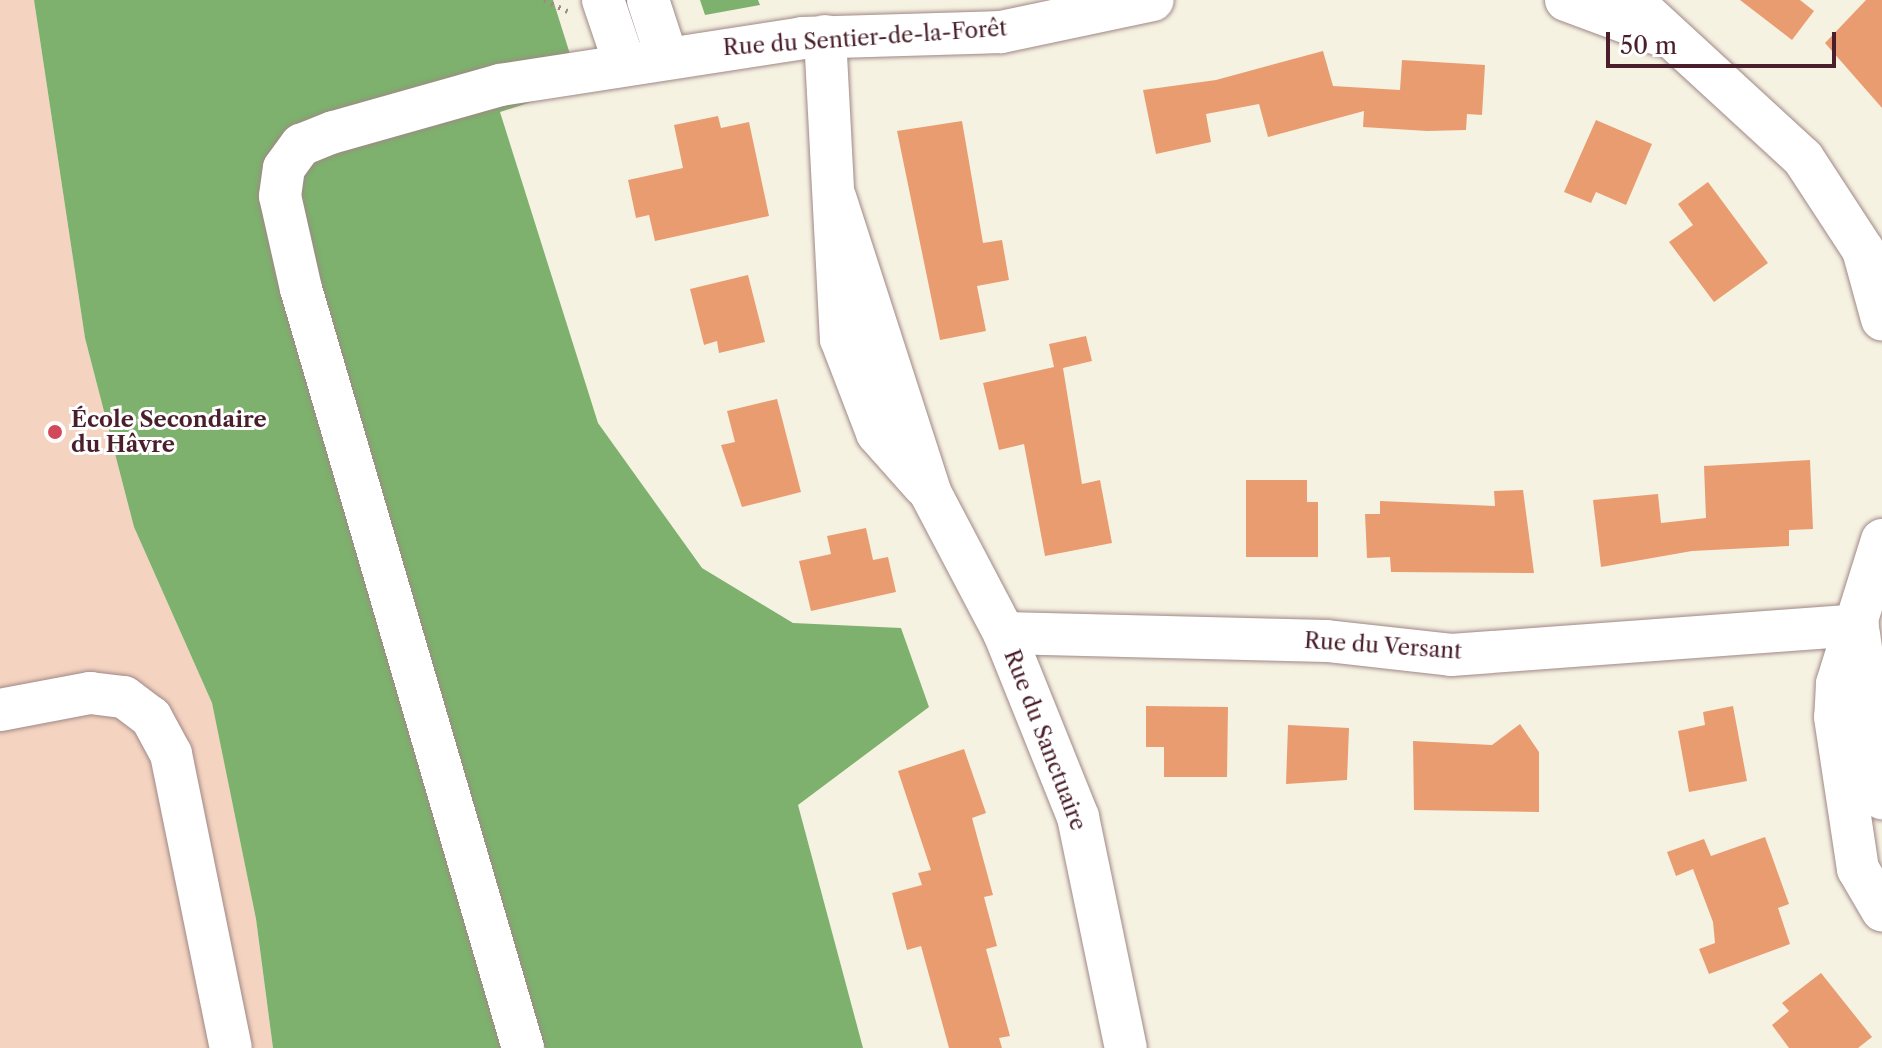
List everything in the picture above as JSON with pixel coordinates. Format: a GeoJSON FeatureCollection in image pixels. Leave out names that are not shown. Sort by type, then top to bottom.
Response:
{"type":"FeatureCollection","features":[{"type":"Feature","properties":{"kind":"street"},"geometry":{"type":"LineString","coordinates":[[603,0],[624,62]]}},
{"type":"Feature","properties":{"kind":"street"},"geometry":{"type":"LineString","coordinates":[[648,0],[666,55]]}},
{"type":"Feature","properties":{"kind":"street","name":"Rue du Sentier-de-la-Forêt"},"geometry":{"type":"LineString","coordinates":[[523,1048],[301,289],[280,196],[284,168],[301,145],[500,85],[666,55],[825,36],[1001,32],[1153,0]]}},
{"type":"Feature","properties":{"kind":"street"},"geometry":{"type":"LineString","coordinates":[[1566,0],[1673,39]]}},
{"type":"Feature","properties":{"kind":"street"},"geometry":{"type":"LineString","coordinates":[[1631,0],[1803,158],[1863,250],[1882,319]]}},
{"type":"Feature","properties":{"kind":"street","name":"Rue du Sanctuaire"},"geometry":{"type":"LineString","coordinates":[[825,36],[835,197],[931,494],[1004,633],[1078,817],[1126,1048]]}},
{"type":"Feature","properties":{"kind":"street"},"geometry":{"type":"LineString","coordinates":[[1882,540],[1858,625],[1837,684],[1840,771],[1858,869],[1882,910]]}},
{"type":"Feature","properties":{"kind":"street"},"geometry":{"type":"LineString","coordinates":[[1858,625],[1882,798]]}},
{"type":"Feature","properties":{"kind":"street","name":"Rue du Versant"},"geometry":{"type":"LineString","coordinates":[[1004,633],[1327,641],[1451,655],[1858,625]]}},
{"type":"Feature","properties":{"kind":"street"},"geometry":{"type":"LineString","coordinates":[[0,710],[90,693],[124,697],[151,717],[171,754],[231,1048]]}},
{"type":"Feature","properties":{"kind":"shaded area","name":"École Secondaire du Hâvre"},"geometry":{"type":"Polygon","coordinates":[[[0,0],[34,0],[85,338],[134,527],[212,703],[256,919],[273,1048],[0,1048],[0,0]]]}},
{"type":"Feature","properties":{"kind":"green space"},"geometry":{"type":"Polygon","coordinates":[[[34,0],[553,0],[580,86],[500,112],[598,423],[702,568],[793,623],[901,628],[929,707],[798,805],[863,1048],[273,1048],[256,919],[212,703],[134,527],[85,338],[34,0]]]}},
{"type":"Feature","properties":{"kind":"green space"},"geometry":{"type":"Polygon","coordinates":[[[700,0],[758,0],[760,5],[705,15],[700,0]]]}},
{"type":"Feature","properties":{"kind":"building"},"geometry":{"type":"Polygon","coordinates":[[[1740,0],[1800,0],[1814,11],[1792,40],[1740,0]]]}},
{"type":"Feature","properties":{"kind":"building"},"geometry":{"type":"Polygon","coordinates":[[[1866,0],[1882,0],[1882,108],[1825,43],[1866,0]]]}},
{"type":"Feature","properties":{"kind":"building"},"geometry":{"type":"Polygon","coordinates":[[[1323,51],[1333,86],[1400,90],[1402,60],[1485,65],[1482,115],[1467,114],[1466,130],[1427,131],[1363,127],[1364,111],[1268,137],[1259,104],[1206,114],[1211,142],[1156,154],[1143,90],[1216,80],[1323,51]]]}},
{"type":"Feature","properties":{"kind":"building"},"geometry":{"type":"Polygon","coordinates":[[[718,116],[721,128],[749,122],[769,216],[655,241],[649,215],[636,218],[628,180],[683,168],[674,125],[718,116]]]}},
{"type":"Feature","properties":{"kind":"building"},"geometry":{"type":"Polygon","coordinates":[[[1596,120],[1652,144],[1626,205],[1596,192],[1591,203],[1564,192],[1596,120]]]}},
{"type":"Feature","properties":{"kind":"building"},"geometry":{"type":"Polygon","coordinates":[[[962,121],[983,243],[1002,240],[1009,280],[977,286],[986,331],[940,340],[897,131],[962,121]]]}},
{"type":"Feature","properties":{"kind":"building"},"geometry":{"type":"Polygon","coordinates":[[[1708,182],[1768,263],[1714,302],[1669,242],[1693,225],[1678,204],[1708,182]]]}},
{"type":"Feature","properties":{"kind":"building"},"geometry":{"type":"Polygon","coordinates":[[[748,275],[765,342],[719,353],[717,341],[704,345],[690,289],[748,275]]]}},
{"type":"Feature","properties":{"kind":"building"},"geometry":{"type":"Polygon","coordinates":[[[1086,336],[1092,361],[1063,368],[1082,484],[1100,480],[1112,543],[1045,556],[1024,444],[999,450],[983,383],[1054,367],[1049,344],[1086,336]]]}},
{"type":"Feature","properties":{"kind":"building"},"geometry":{"type":"Polygon","coordinates":[[[777,399],[801,492],[742,507],[721,445],[735,442],[727,411],[777,399]]]}},
{"type":"Feature","properties":{"kind":"building"},"geometry":{"type":"Polygon","coordinates":[[[1810,460],[1813,529],[1789,530],[1789,546],[1692,551],[1601,567],[1593,500],[1658,494],[1661,523],[1706,518],[1704,466],[1810,460]]]}},
{"type":"Feature","properties":{"kind":"building"},"geometry":{"type":"Polygon","coordinates":[[[1246,480],[1307,480],[1307,502],[1318,502],[1318,557],[1246,557],[1246,480]]]}},
{"type":"Feature","properties":{"kind":"building"},"geometry":{"type":"Polygon","coordinates":[[[1523,490],[1534,573],[1391,572],[1390,557],[1367,558],[1365,514],[1380,514],[1380,501],[1495,506],[1494,491],[1523,490]]]}},
{"type":"Feature","properties":{"kind":"building"},"geometry":{"type":"Polygon","coordinates":[[[866,528],[873,560],[888,557],[896,592],[811,611],[799,561],[831,554],[827,536],[866,528]]]}},
{"type":"Feature","properties":{"kind":"building"},"geometry":{"type":"Polygon","coordinates":[[[1146,706],[1228,707],[1227,777],[1164,777],[1164,747],[1146,747],[1146,706]]]}},
{"type":"Feature","properties":{"kind":"building"},"geometry":{"type":"Polygon","coordinates":[[[1733,706],[1747,781],[1689,792],[1678,731],[1705,725],[1703,712],[1733,706]]]}},
{"type":"Feature","properties":{"kind":"building"},"geometry":{"type":"Polygon","coordinates":[[[1520,724],[1539,752],[1539,812],[1414,810],[1413,741],[1492,745],[1520,724]]]}},
{"type":"Feature","properties":{"kind":"building"},"geometry":{"type":"Polygon","coordinates":[[[1288,725],[1349,728],[1347,780],[1286,784],[1288,725]]]}},
{"type":"Feature","properties":{"kind":"building"},"geometry":{"type":"Polygon","coordinates":[[[964,749],[986,813],[972,818],[993,895],[984,897],[997,946],[986,949],[1010,1036],[999,1038],[1002,1048],[949,1048],[921,946],[907,950],[892,893],[922,885],[918,873],[931,870],[898,771],[964,749]]]}},
{"type":"Feature","properties":{"kind":"building"},"geometry":{"type":"Polygon","coordinates":[[[1765,837],[1789,904],[1778,908],[1790,944],[1709,974],[1699,949],[1715,943],[1713,922],[1693,869],[1676,876],[1667,852],[1704,839],[1711,856],[1765,837]]]}},
{"type":"Feature","properties":{"kind":"building"},"geometry":{"type":"Polygon","coordinates":[[[1821,973],[1872,1037],[1858,1048],[1789,1048],[1772,1025],[1789,1011],[1782,1003],[1821,973]]]}},
{"type":"Feature","properties":{"kind":"place","name":"École Secondaire du Hâvre"},"geometry":{"type":"Point","coordinates":[55,432]}}]}
